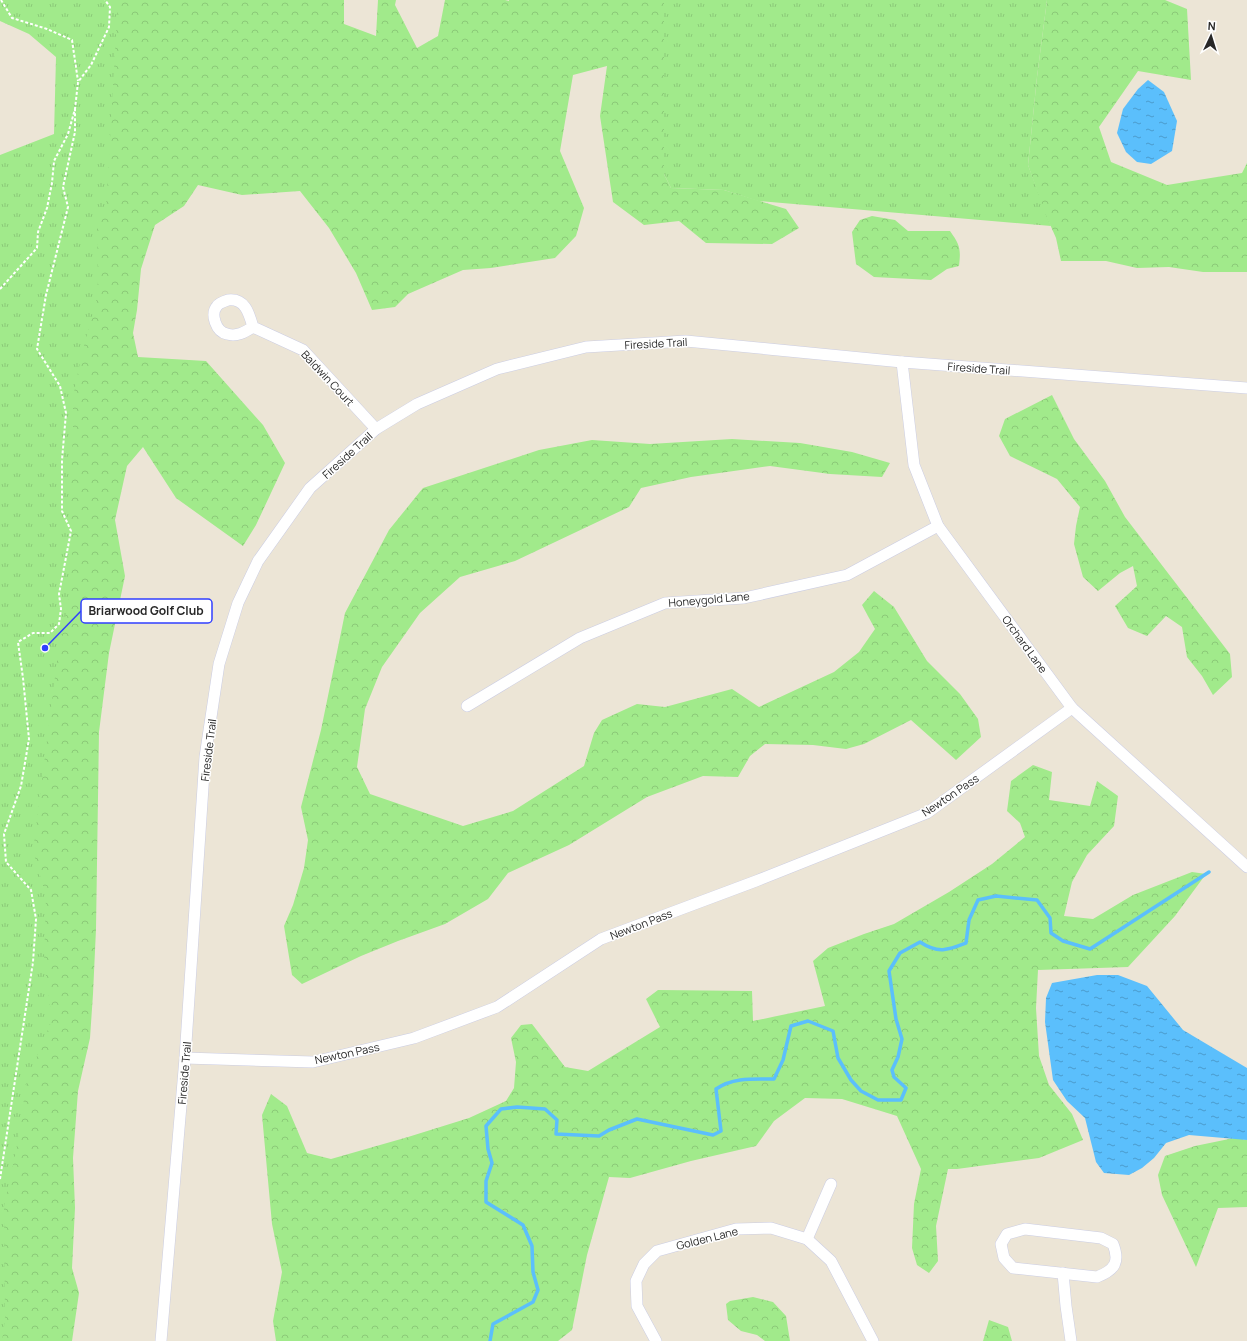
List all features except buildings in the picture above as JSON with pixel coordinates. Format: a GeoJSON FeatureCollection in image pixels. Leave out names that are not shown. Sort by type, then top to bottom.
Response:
{"type":"FeatureCollection","features":[{"type":"Feature","properties":{"kind":"street","name":"Baldwin Court"},"geometry":{"type":"LineString","coordinates":[[253,326],[303,350],[376,429]]}},
{"type":"Feature","properties":{"kind":"street","name":"Fireside Trail"},"geometry":{"type":"LineString","coordinates":[[161,1341],[185,1058],[205,756],[219,664],[238,603],[258,560],[310,488],[376,429],[417,404],[496,369],[586,346],[686,341],[902,362],[1247,388]]}},
{"type":"Feature","properties":{"kind":"street","name":"Orchard Lane"},"geometry":{"type":"LineString","coordinates":[[902,362],[914,465],[938,526],[1072,708],[1247,867]]}},
{"type":"Feature","properties":{"kind":"street","name":"Honeygold Lane"},"geometry":{"type":"LineString","coordinates":[[468,706],[580,638],[665,603],[744,598],[847,575],[938,526]]}},
{"type":"Feature","properties":{"kind":"street","name":"Newton Pass"},"geometry":{"type":"LineString","coordinates":[[185,1058],[313,1062],[414,1038],[497,1007],[601,939],[756,881],[927,813],[1072,708]]}},
{"type":"Feature","properties":{"kind":"street"},"geometry":{"type":"LineString","coordinates":[[807,1239],[831,1184]]}},
{"type":"Feature","properties":{"kind":"street","name":"Golden Lane"},"geometry":{"type":"LineString","coordinates":[[656,1341],[637,1306],[636,1281],[644,1264],[657,1251],[736,1229],[771,1228],[807,1239],[831,1261],[873,1341]]}},
{"type":"Feature","properties":{"kind":"street"},"geometry":{"type":"LineString","coordinates":[[1025,1229],[1101,1238],[1113,1244],[1117,1255],[1115,1266],[1107,1273],[1097,1277],[1063,1273],[1013,1268],[1004,1258],[1001,1244],[1007,1234],[1025,1229]]}},
{"type":"Feature","properties":{"kind":"street"},"geometry":{"type":"LineString","coordinates":[[1063,1273],[1071,1341]]}},
{"type":"Feature","properties":{"kind":"path"},"geometry":{"type":"LineString","coordinates":[[0,1179],[33,962],[36,919],[31,890],[6,862],[4,834],[20,786],[29,739],[18,642],[33,633],[50,633],[59,624],[61,609],[59,594],[71,531],[62,511],[62,460],[66,413],[60,386],[38,348],[46,295],[68,207],[63,187],[75,132],[75,109],[78,82],[72,40],[47,29],[12,18],[1,0]]}},
{"type":"Feature","properties":{"kind":"path"},"geometry":{"type":"LineString","coordinates":[[78,82],[91,65],[109,27],[110,7],[105,0]]}},
{"type":"Feature","properties":{"kind":"path"},"geometry":{"type":"LineString","coordinates":[[0,289],[37,248],[38,232],[47,208],[52,183],[54,161],[68,134],[75,109]]}},
{"type":"Feature","properties":{"kind":"green space"},"geometry":{"type":"Polygon","coordinates":[[[0,0],[126,0],[32,1341],[0,1341],[0,155],[54,134],[56,57],[29,34],[0,21],[0,0]]]}},
{"type":"Feature","properties":{"kind":"green space"},"geometry":{"type":"Polygon","coordinates":[[[118,0],[344,0],[344,24],[376,36],[378,0],[396,0],[395,5],[417,48],[438,36],[445,0],[664,0],[664,174],[671,188],[724,190],[786,209],[799,228],[772,244],[706,243],[679,221],[644,225],[613,202],[600,116],[607,66],[573,75],[560,151],[584,208],[576,236],[555,258],[491,268],[463,270],[408,294],[395,307],[372,310],[356,273],[329,228],[300,191],[242,195],[198,185],[184,206],[155,225],[141,269],[133,333],[138,357],[206,361],[263,425],[285,463],[256,525],[243,546],[176,498],[143,447],[127,466],[115,520],[125,576],[109,653],[99,732],[96,929],[93,994],[90,1038],[78,1091],[73,1158],[75,1208],[72,1268],[79,1293],[72,1341],[2,1341],[5,1320],[4,1207],[16,1151],[27,1080],[52,1020],[44,962],[46,896],[33,851],[57,661],[69,598],[72,551],[70,502],[73,397],[82,353],[98,294],[97,222],[106,208],[118,0]]]}},
{"type":"Feature","properties":{"kind":"green space"},"geometry":{"type":"Polygon","coordinates":[[[664,0],[1047,0],[1028,165],[1051,226],[758,201],[724,190],[671,188],[664,174],[664,0]]]}},
{"type":"Feature","properties":{"kind":"green space"},"geometry":{"type":"Polygon","coordinates":[[[1047,0],[1165,0],[1187,9],[1191,80],[1138,71],[1099,127],[1111,162],[1167,185],[1242,173],[1247,163],[1247,272],[1203,272],[1169,267],[1137,268],[1106,261],[1061,261],[1056,238],[1045,213],[1028,165],[1047,0]]]}},
{"type":"Feature","properties":{"kind":"green space"},"geometry":{"type":"Polygon","coordinates":[[[872,216],[895,220],[908,231],[950,231],[959,247],[959,266],[947,269],[931,280],[874,277],[856,264],[852,232],[860,220],[872,216]]]}},
{"type":"Feature","properties":{"kind":"green space"},"geometry":{"type":"Polygon","coordinates":[[[1052,395],[1074,439],[1105,481],[1125,517],[1230,654],[1232,677],[1213,695],[1202,676],[1187,657],[1182,627],[1166,616],[1147,636],[1128,628],[1115,606],[1137,586],[1133,566],[1120,573],[1098,591],[1083,577],[1074,544],[1080,507],[1057,479],[1010,456],[999,436],[1005,419],[1052,395]]]}},
{"type":"Feature","properties":{"kind":"green space"},"geometry":{"type":"Polygon","coordinates":[[[732,439],[800,443],[852,452],[890,463],[882,477],[830,474],[770,466],[691,477],[641,488],[629,507],[515,561],[460,577],[420,613],[382,667],[365,709],[357,767],[370,794],[463,826],[513,811],[584,766],[594,733],[602,720],[637,704],[665,707],[732,689],[759,707],[834,672],[859,652],[875,629],[862,605],[874,591],[894,607],[927,661],[960,694],[978,719],[981,737],[956,760],[911,720],[864,744],[846,749],[813,745],[765,744],[750,756],[738,777],[703,776],[647,797],[569,845],[508,873],[488,899],[445,924],[361,956],[302,984],[292,975],[284,926],[293,905],[304,868],[308,840],[301,807],[321,730],[345,613],[389,530],[423,488],[539,450],[592,440],[650,444],[732,439]]]}},
{"type":"Feature","properties":{"kind":"green space"},"geometry":{"type":"Polygon","coordinates":[[[1033,765],[1052,772],[1049,800],[1090,806],[1097,781],[1118,796],[1114,826],[1087,855],[1072,882],[1064,916],[1093,919],[1133,895],[1192,872],[1206,874],[1175,916],[1128,967],[1038,970],[1036,1008],[1039,1056],[1049,1085],[1072,1114],[1083,1140],[1039,1158],[948,1169],[936,1226],[938,1261],[929,1273],[917,1265],[912,1248],[914,1204],[921,1169],[897,1116],[842,1099],[805,1098],[774,1121],[756,1146],[691,1161],[630,1178],[609,1177],[587,1255],[572,1330],[558,1341],[276,1341],[273,1321],[282,1272],[272,1224],[262,1115],[271,1094],[287,1106],[307,1153],[331,1159],[469,1118],[506,1101],[514,1088],[516,1062],[511,1038],[521,1025],[532,1024],[565,1067],[588,1071],[660,1027],[646,999],[658,990],[752,991],[753,1021],[825,1006],[813,961],[828,948],[894,924],[949,892],[992,864],[1025,837],[1020,823],[1007,811],[1011,781],[1033,765]]]}},
{"type":"Feature","properties":{"kind":"green space"},"geometry":{"type":"Polygon","coordinates":[[[1234,1138],[1247,1140],[1247,1207],[1218,1208],[1196,1267],[1162,1195],[1158,1175],[1165,1156],[1195,1146],[1234,1138]]]}},
{"type":"Feature","properties":{"kind":"green space"},"geometry":{"type":"Polygon","coordinates":[[[753,1297],[773,1302],[786,1316],[790,1341],[765,1341],[757,1335],[741,1331],[728,1320],[726,1304],[730,1301],[753,1297]]]}},
{"type":"Feature","properties":{"kind":"green space"},"geometry":{"type":"Polygon","coordinates":[[[989,1320],[1008,1327],[1012,1341],[983,1341],[989,1320]]]}},
{"type":"Feature","properties":{"kind":"water"},"geometry":{"type":"Polygon","coordinates":[[[1148,80],[1164,92],[1177,121],[1172,151],[1151,164],[1137,162],[1126,152],[1117,133],[1123,109],[1138,89],[1148,80]]]}},
{"type":"Feature","properties":{"kind":"water"},"geometry":{"type":"Polygon","coordinates":[[[1097,975],[1118,975],[1147,986],[1183,1030],[1247,1068],[1247,1140],[1189,1135],[1166,1143],[1154,1158],[1142,1168],[1129,1175],[1104,1173],[1096,1162],[1085,1118],[1067,1101],[1053,1080],[1045,1022],[1046,998],[1052,983],[1097,975]]]}},
{"type":"Feature","properties":{"kind":"waterway"},"geometry":{"type":"LineString","coordinates":[[490,1341],[493,1324],[533,1302],[538,1290],[533,1272],[532,1246],[523,1225],[486,1202],[486,1181],[492,1163],[488,1149],[486,1126],[501,1109],[517,1107],[545,1109],[557,1120],[556,1134],[599,1136],[609,1130],[637,1119],[713,1135],[721,1131],[716,1089],[729,1082],[751,1079],[774,1079],[783,1060],[791,1026],[808,1021],[833,1031],[838,1058],[851,1080],[861,1091],[878,1100],[901,1100],[906,1088],[894,1077],[892,1070],[898,1057],[902,1039],[896,1019],[889,971],[900,953],[920,942],[926,946],[943,950],[966,943],[969,920],[978,900],[996,896],[1037,900],[1050,918],[1051,933],[1063,941],[1090,949],[1209,872]]}},
{"type":"Feature","properties":{"kind":"place","name":"Briarwood Golf Club"},"geometry":{"type":"Point","coordinates":[45,648]}}]}
